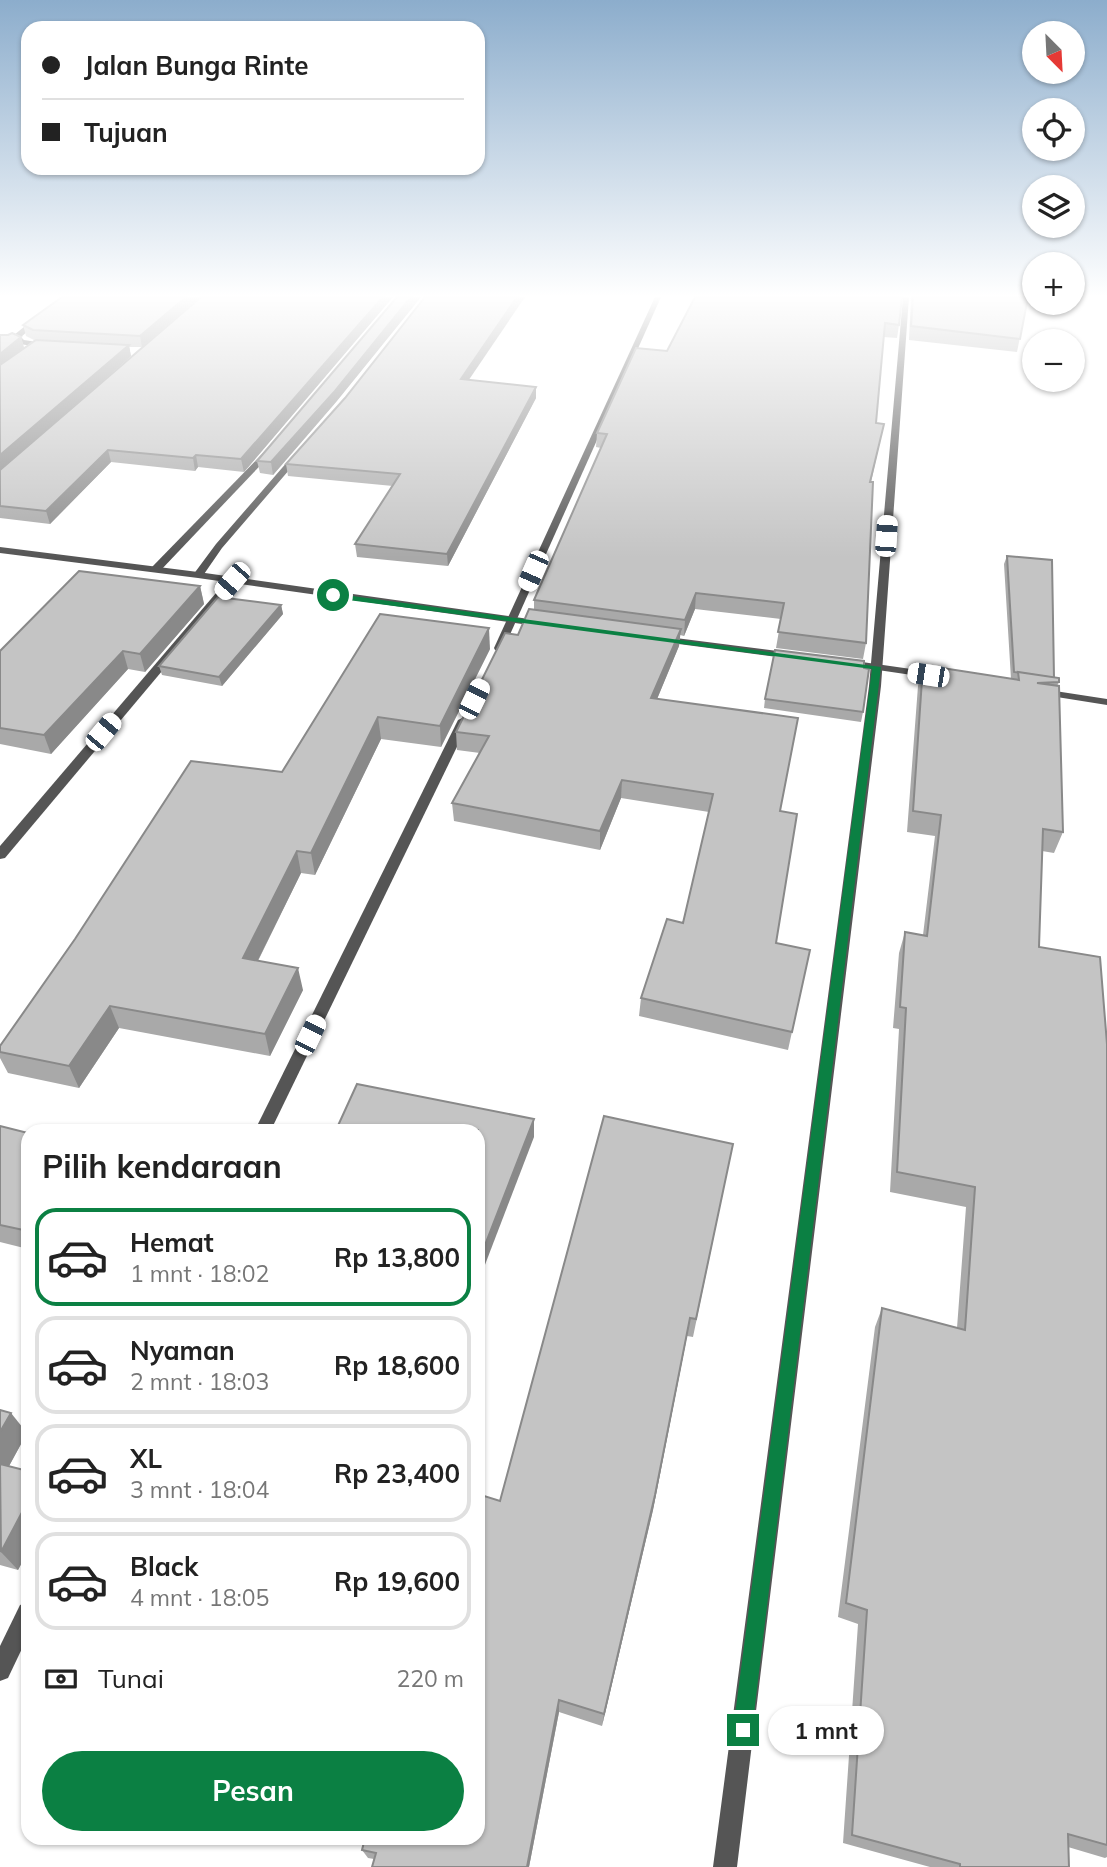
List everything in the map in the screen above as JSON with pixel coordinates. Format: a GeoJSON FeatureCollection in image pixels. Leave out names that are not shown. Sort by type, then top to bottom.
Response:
{"type":"FeatureCollection","features":[{"type":"Feature","properties":{"kind":"street"},"geometry":{"type":"LineString","coordinates":[[491,664],[618,384]]}},
{"type":"Feature","properties":{"kind":"street"},"geometry":{"type":"LineString","coordinates":[[725,1867],[877,667],[899,384]]}},
{"type":"Feature","properties":{"kind":"street"},"geometry":{"type":"LineString","coordinates":[[156,569],[278,443]]}},
{"type":"Feature","properties":{"kind":"street"},"geometry":{"type":"LineString","coordinates":[[198,575],[219,546],[306,446]]}},
{"type":"Feature","properties":{"kind":"street"},"geometry":{"type":"LineString","coordinates":[[0,550],[156,569],[551,625]]}},
{"type":"Feature","properties":{"kind":"street"},"geometry":{"type":"LineString","coordinates":[[0,855],[232,581]]}},
{"type":"Feature","properties":{"kind":"street"},"geometry":{"type":"LineString","coordinates":[[646,637],[809,658]]}},
{"type":"Feature","properties":{"kind":"street"},"geometry":{"type":"LineString","coordinates":[[836,662],[944,677]]}},
{"type":"Feature","properties":{"kind":"street"},"geometry":{"type":"LineString","coordinates":[[1026,689],[1107,702]]}},
{"type":"Feature","properties":{"kind":"street"},"geometry":{"type":"LineString","coordinates":[[266,1124],[467,713]]}},
{"type":"Feature","properties":{"kind":"street"},"geometry":{"type":"LineString","coordinates":[[0,1670],[21,1627]]}},
{"type":"Feature","properties":{"kind":"building"},"geometry":{"type":"Polygon","coordinates":[[[0,384],[83,384],[0,455],[0,384]]]}},
{"type":"Feature","properties":{"kind":"building"},"geometry":{"type":"Polygon","coordinates":[[[100,384],[307,384],[241,459],[196,455],[193,458],[108,450],[46,511],[0,506],[0,470],[100,384]]]}},
{"type":"Feature","properties":{"kind":"building"},"geometry":{"type":"Polygon","coordinates":[[[323,384],[341,384],[271,462],[257,461],[323,384]]]}},
{"type":"Feature","properties":{"kind":"building"},"geometry":{"type":"Polygon","coordinates":[[[356,384],[509,384],[536,387],[447,554],[355,544],[400,474],[286,464],[356,384]]]}},
{"type":"Feature","properties":{"kind":"building"},"geometry":{"type":"Polygon","coordinates":[[[619,384],[879,384],[876,423],[884,424],[870,482],[873,482],[866,643],[778,632],[784,603],[696,593],[685,620],[534,600],[607,434],[597,433],[619,384]]]}},
{"type":"Feature","properties":{"kind":"building"},"geometry":{"type":"Polygon","coordinates":[[[1007,556],[1052,560],[1054,678],[1014,672],[1007,556]]]}},
{"type":"Feature","properties":{"kind":"building"},"geometry":{"type":"Polygon","coordinates":[[[79,571],[200,586],[140,654],[123,651],[44,735],[0,728],[0,651],[79,571]]]}},
{"type":"Feature","properties":{"kind":"building"},"geometry":{"type":"Polygon","coordinates":[[[218,597],[281,605],[219,677],[159,666],[218,597]]]}},
{"type":"Feature","properties":{"kind":"building"},"geometry":{"type":"Polygon","coordinates":[[[529,609],[681,629],[651,698],[798,718],[780,811],[797,814],[776,943],[810,950],[792,1032],[641,998],[667,919],[683,923],[713,794],[622,780],[600,831],[452,803],[489,736],[456,732],[505,633],[518,635],[529,609]]]}},
{"type":"Feature","properties":{"kind":"building"},"geometry":{"type":"Polygon","coordinates":[[[380,614],[489,628],[440,726],[378,717],[311,853],[297,851],[243,958],[298,968],[265,1034],[110,1006],[69,1066],[0,1052],[0,1046],[75,939],[191,761],[282,772],[380,614]]]}},
{"type":"Feature","properties":{"kind":"building"},"geometry":{"type":"Polygon","coordinates":[[[775,650],[864,661],[864,668],[869,669],[863,712],[765,699],[775,650]]]}},
{"type":"Feature","properties":{"kind":"building"},"geometry":{"type":"Polygon","coordinates":[[[923,665],[1019,680],[1018,672],[1059,678],[1059,682],[1037,683],[1059,686],[1063,832],[1043,829],[1039,947],[1100,957],[1107,1044],[1107,1845],[1068,1834],[1069,1867],[960,1867],[960,1864],[852,1835],[867,1610],[846,1603],[882,1308],[965,1330],[975,1187],[897,1172],[906,1008],[900,1007],[905,932],[927,936],[941,815],[913,811],[923,665]]]}},
{"type":"Feature","properties":{"kind":"building"},"geometry":{"type":"Polygon","coordinates":[[[357,1084],[534,1119],[485,1245],[485,1124],[339,1124],[357,1084]]]}},
{"type":"Feature","properties":{"kind":"building"},"geometry":{"type":"Polygon","coordinates":[[[604,1116],[733,1144],[696,1319],[690,1318],[655,1495],[604,1714],[559,1700],[527,1867],[372,1867],[376,1853],[362,1850],[363,1845],[485,1845],[485,1496],[500,1501],[604,1116]]]}},
{"type":"Feature","properties":{"kind":"building"},"geometry":{"type":"Polygon","coordinates":[[[0,1126],[21,1131],[21,1230],[0,1225],[0,1126]]]}},
{"type":"Feature","properties":{"kind":"building"},"geometry":{"type":"Polygon","coordinates":[[[0,1410],[11,1413],[0,1432],[0,1410]]]}},
{"type":"Feature","properties":{"kind":"building"},"geometry":{"type":"Polygon","coordinates":[[[0,1464],[21,1469],[21,1514],[1,1552],[0,1464]]]}},
{"type":"Feature","properties":{"kind":"route"},"geometry":{"type":"LineString","coordinates":[[333,595],[877,667],[743,1730]]}}]}
